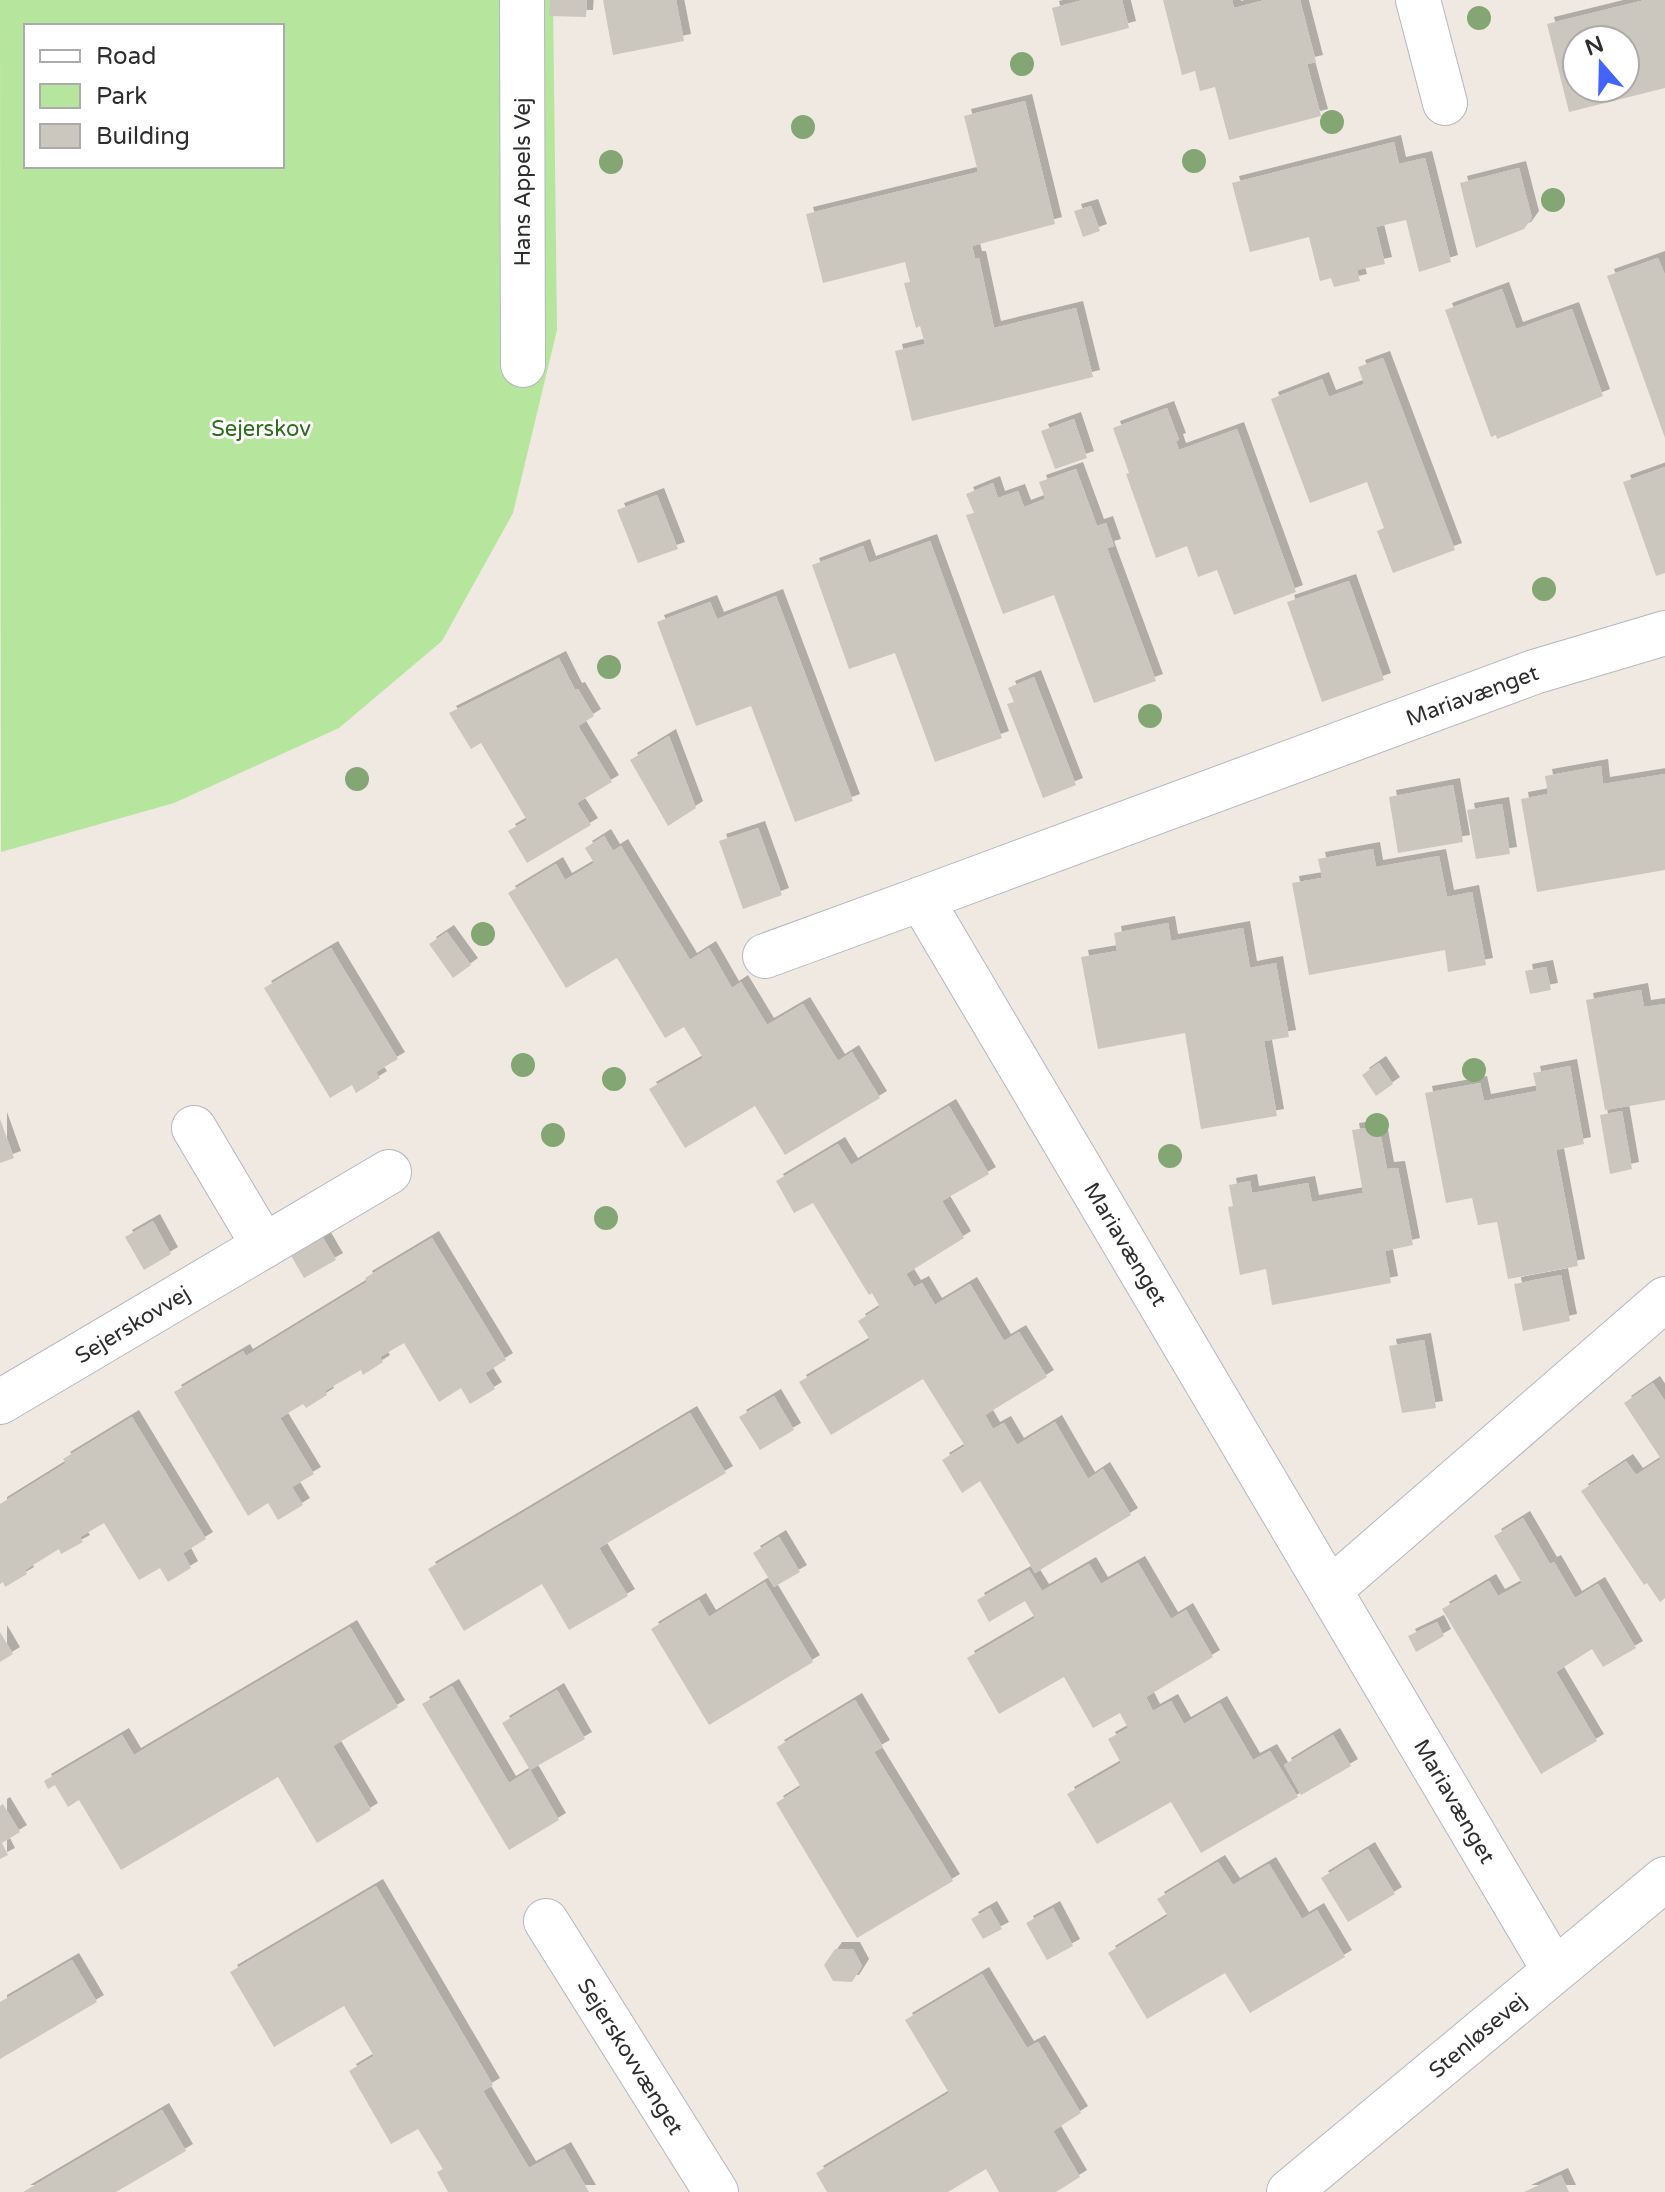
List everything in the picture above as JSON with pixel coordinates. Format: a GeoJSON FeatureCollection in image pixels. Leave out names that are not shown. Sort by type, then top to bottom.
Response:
{"type":"FeatureCollection","features":[{"type":"Feature","properties":{"kind":"street","name":"Hans Appels Vej"},"geometry":{"type":"LineString","coordinates":[[522,0],[523,365]]}},
{"type":"Feature","properties":{"kind":"street"},"geometry":{"type":"LineString","coordinates":[[1418,0],[1445,103]]}},
{"type":"Feature","properties":{"kind":"street","name":"Mariavænget"},"geometry":{"type":"LineString","coordinates":[[765,956],[1534,672],[1665,633]]}},
{"type":"Feature","properties":{"kind":"street","name":"Mariavænget"},"geometry":{"type":"LineString","coordinates":[[921,899],[1554,1970]]}},
{"type":"Feature","properties":{"kind":"street"},"geometry":{"type":"LineString","coordinates":[[194,1128],[264,1246]]}},
{"type":"Feature","properties":{"kind":"street","name":"Sejerskovvej"},"geometry":{"type":"LineString","coordinates":[[0,1402],[389,1172]]}},
{"type":"Feature","properties":{"kind":"street"},"geometry":{"type":"LineString","coordinates":[[1331,1589],[1665,1299]]}},
{"type":"Feature","properties":{"kind":"street","name":"Stenløsevej"},"geometry":{"type":"LineString","coordinates":[[1289,2192],[1665,1879]]}},
{"type":"Feature","properties":{"kind":"street","name":"Sejerskovvænget"},"geometry":{"type":"LineString","coordinates":[[546,1921],[716,2192]]}},
{"type":"Feature","properties":{"kind":"green space","name":"Sejerskov"},"geometry":{"type":"Polygon","coordinates":[[[0,0],[553,0],[557,330],[513,513],[442,641],[339,728],[174,803],[1,852],[0,0]]]}},
{"type":"Feature","properties":{"kind":"building"},"geometry":{"type":"Polygon","coordinates":[[[550,0],[587,0],[586,17],[549,16],[550,0]]]}},
{"type":"Feature","properties":{"kind":"building"},"geometry":{"type":"Polygon","coordinates":[[[603,0],[676,0],[684,41],[613,55],[603,0]]]}},
{"type":"Feature","properties":{"kind":"building"},"geometry":{"type":"Polygon","coordinates":[[[1083,0],[1122,0],[1129,28],[1061,46],[1052,8],[1083,0]]]}},
{"type":"Feature","properties":{"kind":"building"},"geometry":{"type":"Polygon","coordinates":[[[1163,0],[1232,0],[1234,8],[1265,0],[1300,0],[1316,62],[1307,64],[1321,116],[1229,140],[1215,87],[1200,91],[1195,71],[1182,75],[1163,0]]]}},
{"type":"Feature","properties":{"kind":"building"},"geometry":{"type":"Polygon","coordinates":[[[1645,0],[1665,0],[1665,88],[1641,94],[1641,24],[1561,24],[1561,80],[1547,24],[1645,0]]]}},
{"type":"Feature","properties":{"kind":"building"},"geometry":{"type":"Polygon","coordinates":[[[1025,101],[1055,224],[972,246],[975,258],[979,258],[994,328],[1076,308],[1093,377],[912,421],[895,351],[925,344],[920,326],[916,328],[904,283],[910,282],[905,262],[823,283],[806,214],[978,172],[964,116],[1025,101]]]}},
{"type":"Feature","properties":{"kind":"building"},"geometry":{"type":"Polygon","coordinates":[[[1567,104],[1601,104],[1569,112],[1567,104]]]}},
{"type":"Feature","properties":{"kind":"building"},"geometry":{"type":"Polygon","coordinates":[[[1394,142],[1399,164],[1425,158],[1451,262],[1419,272],[1406,220],[1376,227],[1385,264],[1357,270],[1360,281],[1334,287],[1331,278],[1320,281],[1309,237],[1250,252],[1232,183],[1394,142]]]}},
{"type":"Feature","properties":{"kind":"building"},"geometry":{"type":"Polygon","coordinates":[[[1519,168],[1532,218],[1524,229],[1476,248],[1460,183],[1519,168]]]}},
{"type":"Feature","properties":{"kind":"building"},"geometry":{"type":"Polygon","coordinates":[[[1091,206],[1100,231],[1083,237],[1074,211],[1091,206]]]}},
{"type":"Feature","properties":{"kind":"building"},"geometry":{"type":"Polygon","coordinates":[[[1658,258],[1665,275],[1665,438],[1607,276],[1658,258]]]}},
{"type":"Feature","properties":{"kind":"building"},"geometry":{"type":"Polygon","coordinates":[[[1502,289],[1516,329],[1572,309],[1603,396],[1497,439],[1496,435],[1491,437],[1445,310],[1502,289]]]}},
{"type":"Feature","properties":{"kind":"building"},"geometry":{"type":"Polygon","coordinates":[[[1383,358],[1455,550],[1393,573],[1377,531],[1384,528],[1367,482],[1310,503],[1271,399],[1322,379],[1329,397],[1364,384],[1358,367],[1383,358]]]}},
{"type":"Feature","properties":{"kind":"building"},"geometry":{"type":"Polygon","coordinates":[[[1167,408],[1179,440],[1176,441],[1179,450],[1237,429],[1296,592],[1234,615],[1217,570],[1198,577],[1187,546],[1156,558],[1113,428],[1167,408]]]}},
{"type":"Feature","properties":{"kind":"building"},"geometry":{"type":"Polygon","coordinates":[[[1074,419],[1087,458],[1055,469],[1041,431],[1074,419]]]}},
{"type":"Feature","properties":{"kind":"building"},"geometry":{"type":"Polygon","coordinates":[[[1665,467],[1665,573],[1656,576],[1623,482],[1665,467]]]}},
{"type":"Feature","properties":{"kind":"building"},"geometry":{"type":"Polygon","coordinates":[[[1076,469],[1097,526],[1106,523],[1114,546],[1107,548],[1156,681],[1094,703],[1054,595],[1003,614],[966,515],[974,513],[966,494],[993,483],[998,498],[1018,491],[1024,507],[1045,499],[1039,482],[1076,469]]]}},
{"type":"Feature","properties":{"kind":"building"},"geometry":{"type":"Polygon","coordinates":[[[657,495],[678,549],[638,563],[617,510],[657,495]]]}},
{"type":"Feature","properties":{"kind":"building"},"geometry":{"type":"Polygon","coordinates":[[[930,541],[1002,738],[935,762],[895,653],[849,669],[812,565],[863,546],[869,563],[930,541]]]}},
{"type":"Feature","properties":{"kind":"building"},"geometry":{"type":"Polygon","coordinates":[[[1349,581],[1384,680],[1322,702],[1287,602],[1349,581]]]}},
{"type":"Feature","properties":{"kind":"building"},"geometry":{"type":"Polygon","coordinates":[[[776,596],[853,801],[795,822],[751,706],[696,726],[657,622],[710,602],[717,619],[776,596]]]}},
{"type":"Feature","properties":{"kind":"building"},"geometry":{"type":"Polygon","coordinates":[[[559,658],[575,690],[578,689],[594,716],[578,726],[612,782],[577,803],[591,825],[527,863],[508,831],[527,820],[481,743],[471,749],[449,713],[559,658]]]}},
{"type":"Feature","properties":{"kind":"building"},"geometry":{"type":"Polygon","coordinates":[[[1034,677],[1076,785],[1043,798],[1007,704],[1014,702],[1008,688],[1034,677]]]}},
{"type":"Feature","properties":{"kind":"building"},"geometry":{"type":"Polygon","coordinates":[[[669,736],[696,808],[668,826],[630,760],[669,736]]]}},
{"type":"Feature","properties":{"kind":"building"},"geometry":{"type":"Polygon","coordinates":[[[1601,766],[1603,784],[1665,774],[1665,870],[1537,892],[1521,799],[1548,794],[1545,776],[1601,766]]]}},
{"type":"Feature","properties":{"kind":"building"},"geometry":{"type":"Polygon","coordinates":[[[1453,785],[1463,842],[1398,853],[1389,797],[1453,785]]]}},
{"type":"Feature","properties":{"kind":"building"},"geometry":{"type":"Polygon","coordinates":[[[1502,804],[1510,854],[1476,859],[1467,810],[1502,804]]]}},
{"type":"Feature","properties":{"kind":"building"},"geometry":{"type":"Polygon","coordinates":[[[758,828],[782,895],[743,909],[719,841],[758,828]]]}},
{"type":"Feature","properties":{"kind":"building"},"geometry":{"type":"Polygon","coordinates":[[[604,836],[613,851],[621,846],[690,960],[709,948],[732,988],[741,982],[767,1025],[803,1004],[838,1061],[852,1052],[880,1098],[785,1155],[755,1106],[685,1148],[649,1089],[703,1058],[684,1027],[665,1038],[617,958],[566,988],[508,893],[556,864],[565,880],[594,863],[585,848],[604,836]]]}},
{"type":"Feature","properties":{"kind":"building"},"geometry":{"type":"Polygon","coordinates":[[[1373,849],[1376,867],[1439,856],[1447,897],[1472,892],[1486,965],[1448,972],[1445,950],[1309,975],[1292,883],[1322,878],[1318,859],[1373,849]]]}},
{"type":"Feature","properties":{"kind":"building"},"geometry":{"type":"Polygon","coordinates":[[[1168,923],[1171,941],[1243,928],[1250,968],[1276,963],[1289,1037],[1264,1041],[1277,1116],[1201,1129],[1185,1033],[1098,1049],[1081,957],[1117,951],[1114,933],[1168,923]]]}},
{"type":"Feature","properties":{"kind":"building"},"geometry":{"type":"Polygon","coordinates":[[[447,932],[471,965],[453,978],[429,944],[447,932]]]}},
{"type":"Feature","properties":{"kind":"building"},"geometry":{"type":"Polygon","coordinates":[[[331,948],[398,1059],[376,1072],[380,1078],[356,1093],[352,1085],[330,1098],[264,988],[331,948]]]}},
{"type":"Feature","properties":{"kind":"building"},"geometry":{"type":"Polygon","coordinates":[[[1546,967],[1551,990],[1530,994],[1525,971],[1546,967]]]}},
{"type":"Feature","properties":{"kind":"building"},"geometry":{"type":"Polygon","coordinates":[[[1641,990],[1644,1007],[1665,1004],[1665,1100],[1605,1110],[1586,1000],[1641,990]]]}},
{"type":"Feature","properties":{"kind":"building"},"geometry":{"type":"Polygon","coordinates":[[[1379,1063],[1393,1084],[1376,1096],[1362,1075],[1379,1063]]]}},
{"type":"Feature","properties":{"kind":"building"},"geometry":{"type":"Polygon","coordinates":[[[1570,1066],[1584,1144],[1556,1150],[1578,1266],[1508,1279],[1497,1222],[1478,1225],[1472,1198],[1446,1203],[1425,1093],[1480,1083],[1484,1101],[1537,1091],[1533,1073],[1570,1066]]]}},
{"type":"Feature","properties":{"kind":"building"},"geometry":{"type":"Polygon","coordinates":[[[949,1106],[989,1174],[942,1201],[964,1238],[906,1274],[914,1287],[922,1283],[935,1305],[970,1284],[1004,1341],[1019,1332],[1047,1377],[985,1415],[993,1429],[1004,1423],[1017,1445],[1055,1422],[1088,1479],[1103,1469],[1131,1515],[1035,1573],[980,1481],[962,1493],[942,1460],[965,1446],[923,1379],[831,1435],[799,1382],[870,1340],[858,1321],[880,1307],[872,1293],[869,1295],[813,1203],[794,1213],[776,1181],[838,1144],[851,1165],[949,1106]]]}},
{"type":"Feature","properties":{"kind":"building"},"geometry":{"type":"Polygon","coordinates":[[[1622,1111],[1632,1169],[1610,1174],[1600,1115],[1622,1111]]]}},
{"type":"Feature","properties":{"kind":"building"},"geometry":{"type":"Polygon","coordinates":[[[0,1119],[14,1158],[0,1163],[0,1119]]]}},
{"type":"Feature","properties":{"kind":"building"},"geometry":{"type":"Polygon","coordinates":[[[1379,1126],[1387,1169],[1398,1168],[1413,1245],[1385,1251],[1391,1283],[1272,1305],[1266,1269],[1240,1275],[1228,1207],[1233,1206],[1229,1185],[1250,1181],[1252,1193],[1308,1183],[1312,1202],[1363,1193],[1352,1130],[1379,1126]]]}},
{"type":"Feature","properties":{"kind":"building"},"geometry":{"type":"Polygon","coordinates":[[[153,1221],[171,1254],[144,1270],[125,1237],[153,1221]]]}},
{"type":"Feature","properties":{"kind":"building"},"geometry":{"type":"Polygon","coordinates":[[[322,1236],[336,1260],[304,1278],[290,1254],[322,1236]]]}},
{"type":"Feature","properties":{"kind":"building"},"geometry":{"type":"Polygon","coordinates":[[[432,1238],[506,1360],[485,1373],[495,1389],[470,1404],[461,1388],[439,1402],[404,1343],[380,1357],[383,1362],[363,1375],[361,1370],[325,1391],[327,1395],[306,1408],[303,1404],[280,1418],[314,1474],[292,1487],[303,1505],[278,1520],[268,1503],[248,1516],[174,1392],[243,1351],[246,1356],[432,1238]]]}},
{"type":"Feature","properties":{"kind":"building"},"geometry":{"type":"Polygon","coordinates":[[[1561,1275],[1570,1321],[1523,1331],[1514,1284],[1561,1275]]]}},
{"type":"Feature","properties":{"kind":"building"},"geometry":{"type":"Polygon","coordinates":[[[1424,1340],[1436,1408],[1402,1413],[1389,1346],[1424,1340]]]}},
{"type":"Feature","properties":{"kind":"building"},"geometry":{"type":"Polygon","coordinates":[[[1653,1383],[1665,1401],[1665,1598],[1660,1602],[1647,1583],[1644,1585],[1581,1491],[1626,1461],[1636,1475],[1661,1459],[1624,1403],[1653,1383]]]}},
{"type":"Feature","properties":{"kind":"building"},"geometry":{"type":"Polygon","coordinates":[[[774,1396],[794,1430],[760,1450],[739,1417],[774,1396]]]}},
{"type":"Feature","properties":{"kind":"building"},"geometry":{"type":"Polygon","coordinates":[[[690,1413],[726,1473],[599,1548],[628,1596],[569,1630],[542,1584],[464,1631],[428,1569],[690,1413]]]}},
{"type":"Feature","properties":{"kind":"building"},"geometry":{"type":"Polygon","coordinates":[[[132,1417],[206,1539],[183,1553],[191,1568],[168,1582],[160,1568],[139,1580],[104,1523],[80,1537],[83,1542],[61,1554],[59,1549],[5,1587],[3,1582],[0,1584],[0,1504],[66,1463],[63,1459],[132,1417]]]}},
{"type":"Feature","properties":{"kind":"building"},"geometry":{"type":"Polygon","coordinates":[[[1523,1518],[1550,1564],[1554,1562],[1575,1598],[1598,1584],[1636,1648],[1603,1667],[1592,1649],[1556,1672],[1597,1741],[1541,1774],[1442,1609],[1489,1581],[1498,1596],[1522,1583],[1494,1536],[1523,1518]]]}},
{"type":"Feature","properties":{"kind":"building"},"geometry":{"type":"Polygon","coordinates":[[[779,1537],[800,1572],[774,1587],[753,1553],[779,1537]]]}},
{"type":"Feature","properties":{"kind":"building"},"geometry":{"type":"Polygon","coordinates":[[[1138,1563],[1171,1619],[1186,1610],[1213,1657],[1146,1697],[1153,1711],[1171,1701],[1184,1724],[1220,1703],[1253,1760],[1270,1751],[1298,1797],[1201,1853],[1171,1802],[1097,1844],[1067,1794],[1121,1763],[1108,1739],[1128,1728],[1120,1713],[1093,1728],[1064,1677],[999,1714],[967,1658],[1035,1618],[1025,1601],[989,1622],[977,1600],[1029,1570],[1042,1591],[1089,1564],[1101,1584],[1138,1563]]]}},
{"type":"Feature","properties":{"kind":"building"},"geometry":{"type":"Polygon","coordinates":[[[765,1582],[813,1662],[709,1725],[651,1629],[699,1600],[709,1617],[765,1582]]]}},
{"type":"Feature","properties":{"kind":"building"},"geometry":{"type":"Polygon","coordinates":[[[1437,1622],[1444,1636],[1416,1652],[1408,1636],[1437,1622]]]}},
{"type":"Feature","properties":{"kind":"building"},"geometry":{"type":"Polygon","coordinates":[[[350,1627],[398,1707],[333,1746],[371,1810],[317,1843],[278,1777],[121,1870],[79,1800],[68,1807],[55,1785],[48,1789],[44,1781],[122,1735],[134,1755],[350,1627]]]}},
{"type":"Feature","properties":{"kind":"building"},"geometry":{"type":"Polygon","coordinates":[[[0,1632],[13,1654],[0,1662],[0,1632]]]}},
{"type":"Feature","properties":{"kind":"building"},"geometry":{"type":"Polygon","coordinates":[[[452,1686],[509,1783],[530,1770],[559,1820],[509,1850],[422,1704],[452,1686]]]}},
{"type":"Feature","properties":{"kind":"building"},"geometry":{"type":"Polygon","coordinates":[[[557,1690],[585,1739],[530,1770],[502,1723],[557,1690]]]}},
{"type":"Feature","properties":{"kind":"building"},"geometry":{"type":"Polygon","coordinates":[[[855,1700],[883,1747],[874,1752],[953,1881],[857,1938],[776,1803],[801,1787],[777,1747],[855,1700]]]}},
{"type":"Feature","properties":{"kind":"building"},"geometry":{"type":"Polygon","coordinates":[[[1333,1735],[1351,1766],[1301,1795],[1284,1765],[1333,1735]]]}},
{"type":"Feature","properties":{"kind":"building"},"geometry":{"type":"Polygon","coordinates":[[[3,1804],[20,1832],[2,1843],[8,1855],[0,1859],[0,1806],[3,1804]]]}},
{"type":"Feature","properties":{"kind":"building"},"geometry":{"type":"Polygon","coordinates":[[[1368,1849],[1395,1894],[1348,1922],[1321,1878],[1368,1849]]]}},
{"type":"Feature","properties":{"kind":"building"},"geometry":{"type":"Polygon","coordinates":[[[1218,1862],[1233,1885],[1269,1864],[1302,1919],[1317,1910],[1345,1957],[1250,2013],[1225,1973],[1147,2019],[1108,1953],[1168,1916],[1157,1899],[1218,1862]]]}},
{"type":"Feature","properties":{"kind":"building"},"geometry":{"type":"Polygon","coordinates":[[[376,1886],[493,2085],[483,2091],[529,2168],[564,2149],[589,2192],[448,2192],[437,2172],[443,2169],[418,2129],[391,2144],[349,2071],[374,2056],[344,2006],[274,2047],[230,1972],[376,1886]]]}},
{"type":"Feature","properties":{"kind":"building"},"geometry":{"type":"Polygon","coordinates":[[[990,1908],[1002,1929],[983,1939],[971,1919],[990,1908]]]}},
{"type":"Feature","properties":{"kind":"building"},"geometry":{"type":"Polygon","coordinates":[[[1053,1908],[1073,1946],[1047,1960],[1026,1923],[1053,1908]]]}},
{"type":"Feature","properties":{"kind":"building"},"geometry":{"type":"Polygon","coordinates":[[[835,1949],[853,1949],[862,1966],[852,1982],[833,1981],[824,1965],[835,1949]]]}},
{"type":"Feature","properties":{"kind":"building"},"geometry":{"type":"Polygon","coordinates":[[[72,1960],[97,2002],[0,2059],[0,2002],[72,1960]]]}},
{"type":"Feature","properties":{"kind":"building"},"geometry":{"type":"Polygon","coordinates":[[[982,1974],[1027,2048],[1038,2042],[1081,2113],[1053,2131],[1080,2177],[1056,2192],[999,2192],[986,2169],[948,2192],[827,2192],[816,2173],[949,2093],[905,2020],[982,1974]]]}},
{"type":"Feature","properties":{"kind":"building"},"geometry":{"type":"Polygon","coordinates":[[[162,2110],[186,2151],[116,2192],[23,2192],[162,2110]]]}},
{"type":"Feature","properties":{"kind":"building"},"geometry":{"type":"Polygon","coordinates":[[[1561,2175],[1569,2192],[1524,2192],[1561,2175]]]}}]}
